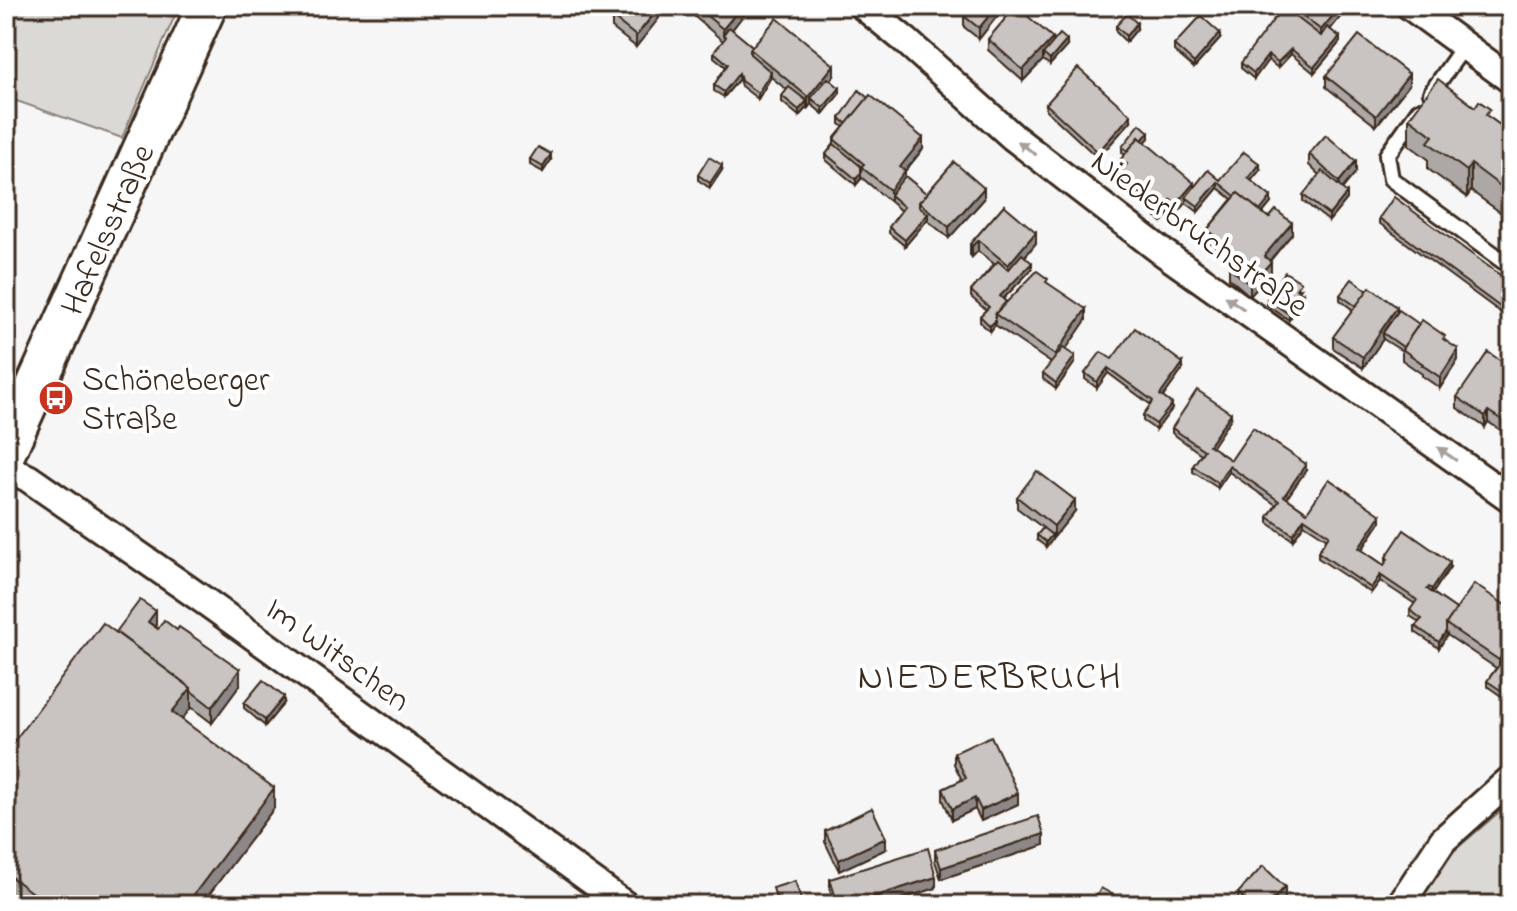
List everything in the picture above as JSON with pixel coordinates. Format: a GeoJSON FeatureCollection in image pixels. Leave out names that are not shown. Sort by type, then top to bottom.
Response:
{"type":"FeatureCollection","features":[{"type":"Feature","properties":{"kind":"main road","name":"Hafelsstraße"},"geometry":{"type":"LineString","coordinates":[[6,452],[207,6]]}},
{"type":"Feature","properties":{"kind":"street","name":"Niederbruchstraße"},"geometry":{"type":"LineString","coordinates":[[863,6],[1013,137],[1161,251],[1511,499]]}},
{"type":"Feature","properties":{"kind":"street"},"geometry":{"type":"LineString","coordinates":[[1410,6],[1511,80]]}},
{"type":"Feature","properties":{"kind":"street","name":"Im Witschen"},"geometry":{"type":"LineString","coordinates":[[6,468],[28,478],[209,604],[625,905]]}},
{"type":"Feature","properties":{"kind":"street"},"geometry":{"type":"LineString","coordinates":[[1400,905],[1443,840],[1511,779]]}},
{"type":"Feature","properties":{"kind":"lane"},"geometry":{"type":"LineString","coordinates":[[1464,46],[1387,155],[1391,179],[1511,267]]}},
{"type":"Feature","properties":{"kind":"shaded area"},"geometry":{"type":"Polygon","coordinates":[[[6,6],[179,6],[122,138],[6,99],[6,6]]]}},
{"type":"Feature","properties":{"kind":"shaded area"},"geometry":{"type":"Polygon","coordinates":[[[1511,802],[1511,905],[1417,905],[1454,851],[1511,802]]]}},
{"type":"Feature","properties":{"kind":"building"},"geometry":{"type":"Polygon","coordinates":[[[620,6],[659,7],[636,36],[612,17],[620,6]]]}},
{"type":"Feature","properties":{"kind":"building"},"geometry":{"type":"Polygon","coordinates":[[[695,6],[742,6],[723,29],[695,6]]]}},
{"type":"Feature","properties":{"kind":"building"},"geometry":{"type":"Polygon","coordinates":[[[972,6],[997,6],[979,28],[964,16],[972,6]]]}},
{"type":"Feature","properties":{"kind":"building"},"geometry":{"type":"Polygon","coordinates":[[[1016,6],[1053,38],[1023,70],[988,39],[1016,6]]]}},
{"type":"Feature","properties":{"kind":"building"},"geometry":{"type":"Polygon","coordinates":[[[1290,6],[1341,6],[1321,30],[1290,6]]]}},
{"type":"Feature","properties":{"kind":"building"},"geometry":{"type":"Polygon","coordinates":[[[1287,10],[1321,36],[1327,27],[1340,37],[1314,67],[1291,49],[1278,62],[1268,55],[1254,73],[1241,63],[1280,11],[1284,14],[1287,10]]]}},
{"type":"Feature","properties":{"kind":"building"},"geometry":{"type":"Polygon","coordinates":[[[1127,14],[1137,23],[1126,36],[1116,26],[1127,14]]]}},
{"type":"Feature","properties":{"kind":"building"},"geometry":{"type":"Polygon","coordinates":[[[1201,16],[1220,33],[1194,63],[1174,45],[1201,16]]]}},
{"type":"Feature","properties":{"kind":"building"},"geometry":{"type":"Polygon","coordinates":[[[777,18],[834,65],[808,97],[750,49],[777,18]]]}},
{"type":"Feature","properties":{"kind":"building"},"geometry":{"type":"Polygon","coordinates":[[[729,27],[752,46],[750,54],[771,72],[758,93],[741,81],[739,73],[724,92],[714,85],[728,64],[714,52],[726,37],[723,35],[729,27]]]}},
{"type":"Feature","properties":{"kind":"building"},"geometry":{"type":"Polygon","coordinates":[[[1060,34],[1067,40],[1050,60],[1043,54],[1060,34]]]}},
{"type":"Feature","properties":{"kind":"building"},"geometry":{"type":"Polygon","coordinates":[[[1359,35],[1409,74],[1376,116],[1326,76],[1359,35]]]}},
{"type":"Feature","properties":{"kind":"building"},"geometry":{"type":"Polygon","coordinates":[[[1078,68],[1131,115],[1098,152],[1046,104],[1078,68]]]}},
{"type":"Feature","properties":{"kind":"building"},"geometry":{"type":"Polygon","coordinates":[[[828,78],[840,88],[823,108],[811,98],[828,78]]]}},
{"type":"Feature","properties":{"kind":"building"},"geometry":{"type":"Polygon","coordinates":[[[1438,79],[1475,107],[1479,101],[1490,109],[1486,115],[1511,133],[1511,194],[1471,164],[1467,171],[1428,142],[1433,136],[1409,118],[1438,79]]]}},
{"type":"Feature","properties":{"kind":"building"},"geometry":{"type":"Polygon","coordinates":[[[789,87],[807,101],[799,110],[782,96],[789,87]]]}},
{"type":"Feature","properties":{"kind":"building"},"geometry":{"type":"Polygon","coordinates":[[[859,90],[868,98],[847,124],[840,118],[859,90]]]}},
{"type":"Feature","properties":{"kind":"building"},"geometry":{"type":"Polygon","coordinates":[[[870,95],[923,138],[900,167],[905,171],[890,190],[861,167],[864,164],[834,139],[870,95]]]}},
{"type":"Feature","properties":{"kind":"building"},"geometry":{"type":"Polygon","coordinates":[[[1140,124],[1149,132],[1142,140],[1139,137],[1128,151],[1122,147],[1140,124]]]}},
{"type":"Feature","properties":{"kind":"building"},"geometry":{"type":"Polygon","coordinates":[[[1326,135],[1356,161],[1339,182],[1309,154],[1326,135]]]}},
{"type":"Feature","properties":{"kind":"building"},"geometry":{"type":"Polygon","coordinates":[[[1139,137],[1194,183],[1176,204],[1171,200],[1162,211],[1118,174],[1127,164],[1121,159],[1139,137]]]}},
{"type":"Feature","properties":{"kind":"building"},"geometry":{"type":"Polygon","coordinates":[[[834,144],[864,169],[861,167],[856,179],[826,154],[834,144]]]}},
{"type":"Feature","properties":{"kind":"building"},"geometry":{"type":"Polygon","coordinates":[[[538,147],[551,154],[543,167],[530,159],[538,147]]]}},
{"type":"Feature","properties":{"kind":"building"},"geometry":{"type":"Polygon","coordinates":[[[1244,152],[1260,164],[1248,178],[1271,197],[1260,211],[1218,182],[1198,206],[1186,197],[1208,170],[1220,180],[1244,152]]]}},
{"type":"Feature","properties":{"kind":"building"},"geometry":{"type":"Polygon","coordinates":[[[709,157],[722,165],[710,183],[698,175],[709,157]]]}},
{"type":"Feature","properties":{"kind":"building"},"geometry":{"type":"Polygon","coordinates":[[[954,162],[984,188],[949,227],[919,202],[954,162]]]}},
{"type":"Feature","properties":{"kind":"building"},"geometry":{"type":"Polygon","coordinates":[[[1322,171],[1347,193],[1329,215],[1303,195],[1322,171]]]}},
{"type":"Feature","properties":{"kind":"building"},"geometry":{"type":"Polygon","coordinates":[[[905,176],[927,194],[919,202],[919,207],[928,214],[905,240],[889,227],[904,207],[890,195],[905,176]]]}},
{"type":"Feature","properties":{"kind":"building"},"geometry":{"type":"Polygon","coordinates":[[[1238,193],[1269,218],[1276,210],[1292,223],[1264,256],[1271,262],[1250,285],[1229,267],[1238,256],[1207,230],[1238,193]]]}},
{"type":"Feature","properties":{"kind":"building"},"geometry":{"type":"Polygon","coordinates":[[[1394,197],[1511,283],[1511,315],[1379,218],[1394,197]]]}},
{"type":"Feature","properties":{"kind":"building"},"geometry":{"type":"Polygon","coordinates":[[[1004,205],[1036,232],[1008,265],[978,240],[972,246],[970,244],[1004,205]]]}},
{"type":"Feature","properties":{"kind":"building"},"geometry":{"type":"Polygon","coordinates":[[[1022,254],[1032,263],[1000,296],[1006,302],[995,314],[995,321],[990,326],[980,316],[989,307],[971,291],[998,261],[1008,270],[1022,254]]]}},
{"type":"Feature","properties":{"kind":"building"},"geometry":{"type":"Polygon","coordinates":[[[1037,271],[1048,279],[1046,282],[1086,309],[1055,355],[995,314],[1037,271]]]}},
{"type":"Feature","properties":{"kind":"building"},"geometry":{"type":"Polygon","coordinates":[[[1285,272],[1301,282],[1296,289],[1303,293],[1289,314],[1267,299],[1285,272]]]}},
{"type":"Feature","properties":{"kind":"building"},"geometry":{"type":"Polygon","coordinates":[[[1352,279],[1368,291],[1356,306],[1340,295],[1352,279]]]}},
{"type":"Feature","properties":{"kind":"building"},"geometry":{"type":"Polygon","coordinates":[[[1370,287],[1397,307],[1363,357],[1333,337],[1370,287]]]}},
{"type":"Feature","properties":{"kind":"building"},"geometry":{"type":"Polygon","coordinates":[[[1399,310],[1419,324],[1403,347],[1383,333],[1399,310]]]}},
{"type":"Feature","properties":{"kind":"building"},"geometry":{"type":"Polygon","coordinates":[[[1422,320],[1458,349],[1440,377],[1402,349],[1422,320]]]}},
{"type":"Feature","properties":{"kind":"building"},"geometry":{"type":"Polygon","coordinates":[[[1135,328],[1183,363],[1160,395],[1172,404],[1156,424],[1143,415],[1153,401],[1108,368],[1097,382],[1085,373],[1101,352],[1112,359],[1135,328]]]}},
{"type":"Feature","properties":{"kind":"building"},"geometry":{"type":"Polygon","coordinates":[[[1063,348],[1075,356],[1056,383],[1043,373],[1063,348]]]}},
{"type":"Feature","properties":{"kind":"building"},"geometry":{"type":"Polygon","coordinates":[[[1488,352],[1511,368],[1511,426],[1488,411],[1485,416],[1457,397],[1488,352]]]}},
{"type":"Feature","properties":{"kind":"building"},"geometry":{"type":"Polygon","coordinates":[[[1197,390],[1231,413],[1209,445],[1231,460],[1253,428],[1306,464],[1284,496],[1307,512],[1329,479],[1381,515],[1359,548],[1384,565],[1404,530],[1450,562],[1432,589],[1427,589],[1456,609],[1439,642],[1415,626],[1422,619],[1410,610],[1417,600],[1380,575],[1371,588],[1318,552],[1329,535],[1304,518],[1293,534],[1281,526],[1268,517],[1279,501],[1229,466],[1218,483],[1193,466],[1204,450],[1172,428],[1197,390]]]}},
{"type":"Feature","properties":{"kind":"building"},"geometry":{"type":"Polygon","coordinates":[[[1037,471],[1075,500],[1054,526],[1017,497],[1037,471]]]}},
{"type":"Feature","properties":{"kind":"building"},"geometry":{"type":"Polygon","coordinates":[[[1043,528],[1052,535],[1046,542],[1037,535],[1043,528]]]}},
{"type":"Feature","properties":{"kind":"building"},"geometry":{"type":"Polygon","coordinates":[[[1474,584],[1511,609],[1511,642],[1499,660],[1446,624],[1474,584]]]}},
{"type":"Feature","properties":{"kind":"building"},"geometry":{"type":"Polygon","coordinates":[[[140,600],[156,611],[148,622],[158,629],[164,620],[177,630],[179,627],[240,669],[212,707],[116,632],[140,600]]]}},
{"type":"Feature","properties":{"kind":"building"},"geometry":{"type":"Polygon","coordinates":[[[103,623],[191,688],[172,712],[274,788],[186,905],[48,905],[6,873],[6,752],[103,623]]]}},
{"type":"Feature","properties":{"kind":"building"},"geometry":{"type":"Polygon","coordinates":[[[1503,660],[1511,665],[1511,697],[1487,681],[1503,660]]]}},
{"type":"Feature","properties":{"kind":"building"},"geometry":{"type":"Polygon","coordinates":[[[263,680],[284,697],[265,720],[244,703],[263,680]]]}},
{"type":"Feature","properties":{"kind":"building"},"geometry":{"type":"Polygon","coordinates":[[[991,736],[1018,793],[981,810],[975,798],[952,809],[943,789],[966,778],[954,753],[991,736]]]}},
{"type":"Feature","properties":{"kind":"building"},"geometry":{"type":"Polygon","coordinates":[[[872,808],[886,838],[839,860],[825,831],[872,808]]]}},
{"type":"Feature","properties":{"kind":"building"},"geometry":{"type":"Polygon","coordinates":[[[1038,816],[1044,834],[941,868],[935,850],[1038,816]]]}},
{"type":"Feature","properties":{"kind":"building"},"geometry":{"type":"Polygon","coordinates":[[[928,848],[936,877],[848,905],[838,905],[830,879],[928,848]]]}},
{"type":"Feature","properties":{"kind":"building"},"geometry":{"type":"Polygon","coordinates":[[[1263,866],[1285,887],[1268,905],[1251,905],[1238,893],[1263,866]]]}},
{"type":"Feature","properties":{"kind":"building"},"geometry":{"type":"Polygon","coordinates":[[[795,881],[803,905],[778,905],[773,888],[795,881]]]}},
{"type":"Feature","properties":{"kind":"building"},"geometry":{"type":"Polygon","coordinates":[[[1101,888],[1126,902],[1124,905],[1092,905],[1101,888]]]}},
{"type":"Feature","properties":{"kind":"building"},"geometry":{"type":"Polygon","coordinates":[[[6,897],[17,905],[6,905],[6,897]]]}},
{"type":"Feature","properties":{"kind":"place","name":"Schöneberger Straße"},"geometry":{"type":"Point","coordinates":[56,398]}},
{"type":"Feature","properties":{"kind":"district","name":"NIEDERBRUCH"},"geometry":{"type":"Point","coordinates":[990,675]}}]}
